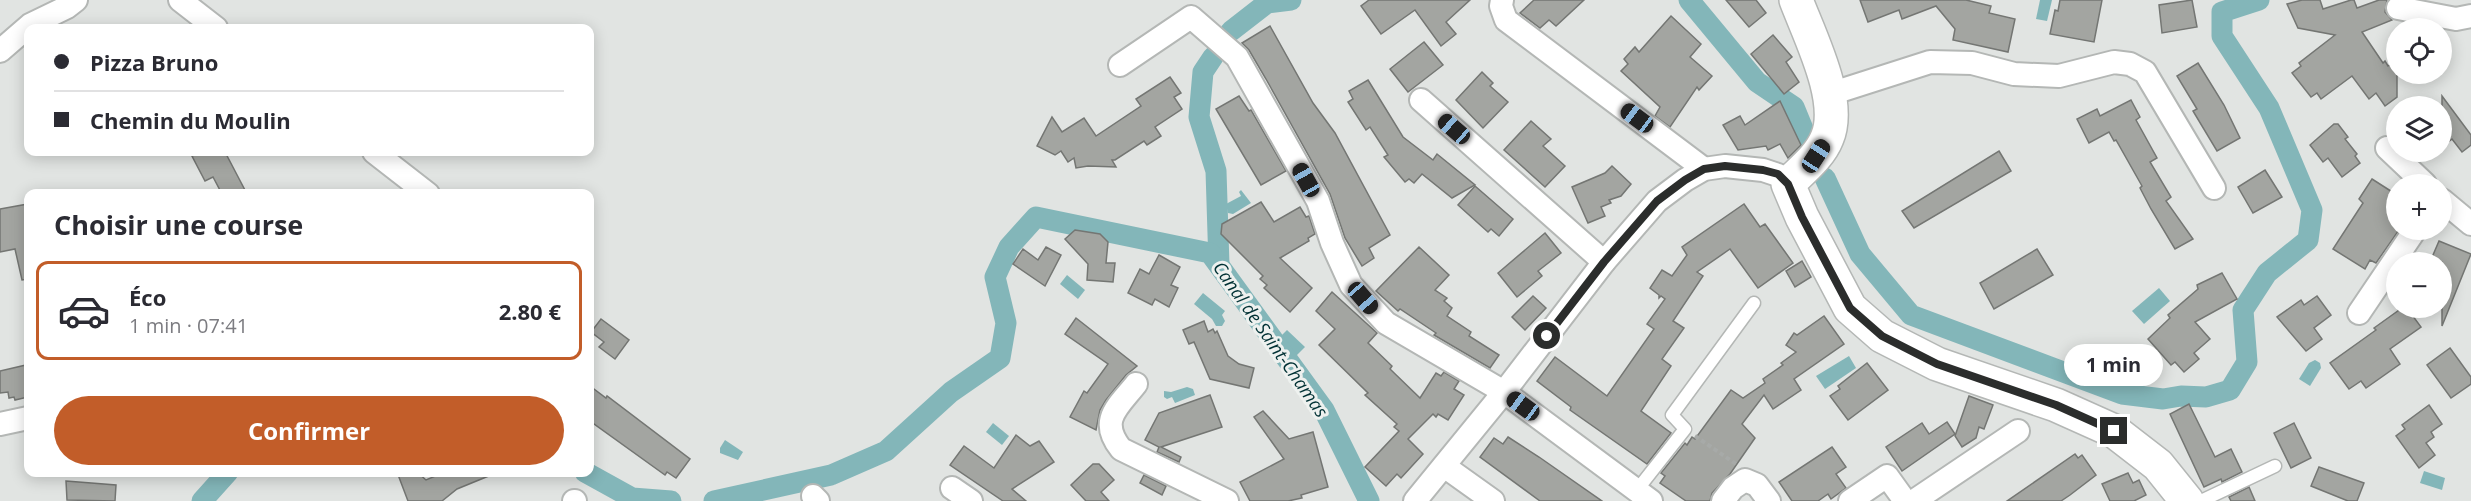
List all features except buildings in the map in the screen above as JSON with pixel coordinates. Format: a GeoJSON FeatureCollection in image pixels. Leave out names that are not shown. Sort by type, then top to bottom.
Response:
{"type":"FeatureCollection","features":[{"type":"Feature","properties":{"kind":"street"},"geometry":{"type":"LineString","coordinates":[[32,24],[67,8],[76,0]]}},
{"type":"Feature","properties":{"kind":"street"},"geometry":{"type":"LineString","coordinates":[[180,0],[211,24]]}},
{"type":"Feature","properties":{"kind":"street"},"geometry":{"type":"LineString","coordinates":[[1503,0],[1501,6],[1506,20],[1704,169]]}},
{"type":"Feature","properties":{"kind":"street"},"geometry":{"type":"LineString","coordinates":[[1788,184],[1816,156],[1827,140],[1832,122],[1830,94],[1796,0]]}},
{"type":"Feature","properties":{"kind":"street"},"geometry":{"type":"LineString","coordinates":[[2398,8],[2456,19],[2471,16]]}},
{"type":"Feature","properties":{"kind":"street"},"geometry":{"type":"LineString","coordinates":[[1120,65],[1191,17],[1237,57],[1317,201],[1332,243],[1351,285],[1386,323],[1504,392],[1639,497]]}},
{"type":"Feature","properties":{"kind":"street"},"geometry":{"type":"LineString","coordinates":[[0,51],[24,30]]}},
{"type":"Feature","properties":{"kind":"street"},"geometry":{"type":"LineString","coordinates":[[1830,94],[1930,62],[1972,63],[2014,74],[2059,76],[2114,62],[2130,64],[2145,72],[2214,188]]}},
{"type":"Feature","properties":{"kind":"street"},"geometry":{"type":"LineString","coordinates":[[1420,100],[1604,262]]}},
{"type":"Feature","properties":{"kind":"street"},"geometry":{"type":"LineString","coordinates":[[379,156],[422,189]]}},
{"type":"Feature","properties":{"kind":"street"},"geometry":{"type":"LineString","coordinates":[[2402,162],[2414,174]]}},
{"type":"Feature","properties":{"kind":"street"},"geometry":{"type":"LineString","coordinates":[[1415,501],[1504,392],[1604,262],[1657,201],[1704,169],[1725,166],[1778,174],[1788,184],[1802,217],[1850,308],[1882,336],[1937,364],[2056,405],[2114,431],[2158,465],[2187,501]]}},
{"type":"Feature","properties":{"kind":"street"},"geometry":{"type":"LineString","coordinates":[[2452,208],[2471,224]]}},
{"type":"Feature","properties":{"kind":"street"},"geometry":{"type":"LineString","coordinates":[[2359,313],[2408,240]]}},
{"type":"Feature","properties":{"kind":"street"},"geometry":{"type":"LineString","coordinates":[[1136,384],[1112,414],[1109,427],[1114,440],[1121,448],[1227,501]]}},
{"type":"Feature","properties":{"kind":"street"},"geometry":{"type":"LineString","coordinates":[[0,424],[24,419]]}},
{"type":"Feature","properties":{"kind":"street"},"geometry":{"type":"LineString","coordinates":[[1914,501],[2018,431]]}},
{"type":"Feature","properties":{"kind":"street"},"geometry":{"type":"LineString","coordinates":[[1444,466],[1493,501]]}},
{"type":"Feature","properties":{"kind":"street"},"geometry":{"type":"LineString","coordinates":[[1850,501],[1887,476],[1905,501]]}},
{"type":"Feature","properties":{"kind":"street"},"geometry":{"type":"LineString","coordinates":[[1723,501],[1733,488],[1745,480],[1757,485],[1770,501]]}},
{"type":"Feature","properties":{"kind":"street"},"geometry":{"type":"LineString","coordinates":[[952,488],[971,501]]}},
{"type":"Feature","properties":{"kind":"lane"},"geometry":{"type":"LineString","coordinates":[[1639,497],[1685,429],[1672,415],[1754,303]]}},
{"type":"Feature","properties":{"kind":"lane"},"geometry":{"type":"LineString","coordinates":[[2201,501],[2275,466]]}},
{"type":"Feature","properties":{"kind":"path"},"geometry":{"type":"LineString","coordinates":[[1685,429],[1732,460],[1742,471],[1745,480]]}},
{"type":"Feature","properties":{"kind":"water"},"geometry":{"type":"Polygon","coordinates":[[[2040,0],[2052,0],[2047,21],[2036,19],[2040,0]]]}},
{"type":"Feature","properties":{"kind":"water"},"geometry":{"type":"Polygon","coordinates":[[[1241,190],[1251,203],[1233,214],[1228,213],[1226,204],[1241,196],[1239,192],[1241,190]]]}},
{"type":"Feature","properties":{"kind":"water"},"geometry":{"type":"Polygon","coordinates":[[[1067,275],[1085,290],[1078,299],[1060,284],[1067,275]]]}},
{"type":"Feature","properties":{"kind":"water"},"geometry":{"type":"Polygon","coordinates":[[[2159,288],[2170,301],[2144,324],[2132,311],[2159,288]]]}},
{"type":"Feature","properties":{"kind":"water"},"geometry":{"type":"Polygon","coordinates":[[[1203,293],[1225,311],[1222,315],[1225,321],[1222,326],[1216,326],[1212,319],[1194,304],[1203,293]]]}},
{"type":"Feature","properties":{"kind":"water"},"geometry":{"type":"Polygon","coordinates":[[[1287,330],[1305,347],[1294,358],[1279,338],[1287,330]]]}},
{"type":"Feature","properties":{"kind":"water"},"geometry":{"type":"Polygon","coordinates":[[[1849,356],[1856,368],[1825,389],[1816,376],[1849,356]]]}},
{"type":"Feature","properties":{"kind":"water"},"geometry":{"type":"Polygon","coordinates":[[[2315,360],[2320,363],[2321,368],[2310,386],[2299,379],[2309,363],[2315,360]]]}},
{"type":"Feature","properties":{"kind":"water"},"geometry":{"type":"Polygon","coordinates":[[[1187,387],[1193,389],[1195,395],[1175,403],[1172,397],[1167,399],[1164,397],[1164,391],[1171,392],[1187,387]]]}},
{"type":"Feature","properties":{"kind":"water"},"geometry":{"type":"Polygon","coordinates":[[[993,423],[1009,436],[1002,445],[986,432],[993,423]]]}},
{"type":"Feature","properties":{"kind":"water"},"geometry":{"type":"Polygon","coordinates":[[[725,440],[743,452],[738,460],[720,453],[725,440]]]}},
{"type":"Feature","properties":{"kind":"water"},"geometry":{"type":"Polygon","coordinates":[[[2424,471],[2445,478],[2442,490],[2420,483],[2424,471]]]}},
{"type":"Feature","properties":{"kind":"waterway"},"geometry":{"type":"LineString","coordinates":[[1231,31],[1267,3],[1291,0]]}},
{"type":"Feature","properties":{"kind":"waterway"},"geometry":{"type":"LineString","coordinates":[[1689,0],[1757,82],[1794,107],[1810,146]]}},
{"type":"Feature","properties":{"kind":"waterway"},"geometry":{"type":"LineString","coordinates":[[1825,178],[1860,254],[1911,315],[2122,394],[2163,399],[2181,396],[2206,397],[2230,390],[2247,362],[2243,310],[2267,273],[2308,240],[2312,210],[2269,108],[2222,36],[2222,12],[2259,0]]}},
{"type":"Feature","properties":{"kind":"waterway"},"geometry":{"type":"LineString","coordinates":[[1213,57],[1203,72],[1199,117],[1216,171],[1219,265]]}},
{"type":"Feature","properties":{"kind":"waterway","name":"Canal de Saint-Chamas"},"geometry":{"type":"LineString","coordinates":[[714,501],[831,475],[886,451],[951,392],[1000,358],[1006,323],[995,277],[1009,247],[1036,217],[1210,253],[1324,410],[1369,501]]}},
{"type":"Feature","properties":{"kind":"waterway","name":"Canal de Saint-Chamas"},"geometry":{"type":"LineString","coordinates":[[202,501],[224,477]]}},
{"type":"Feature","properties":{"kind":"waterway","name":"Canal de Saint-Chamas"},"geometry":{"type":"LineString","coordinates":[[594,477],[632,498],[671,501]]}},
{"type":"Feature","properties":{"kind":"route"},"geometry":{"type":"LineString","coordinates":[[1547,336],[1604,262],[1657,201],[1704,169],[1725,166],[1763,170],[1778,174],[1788,184],[1802,217],[1850,308],[1882,336],[1937,364],[2056,405],[2114,431]]}}]}
